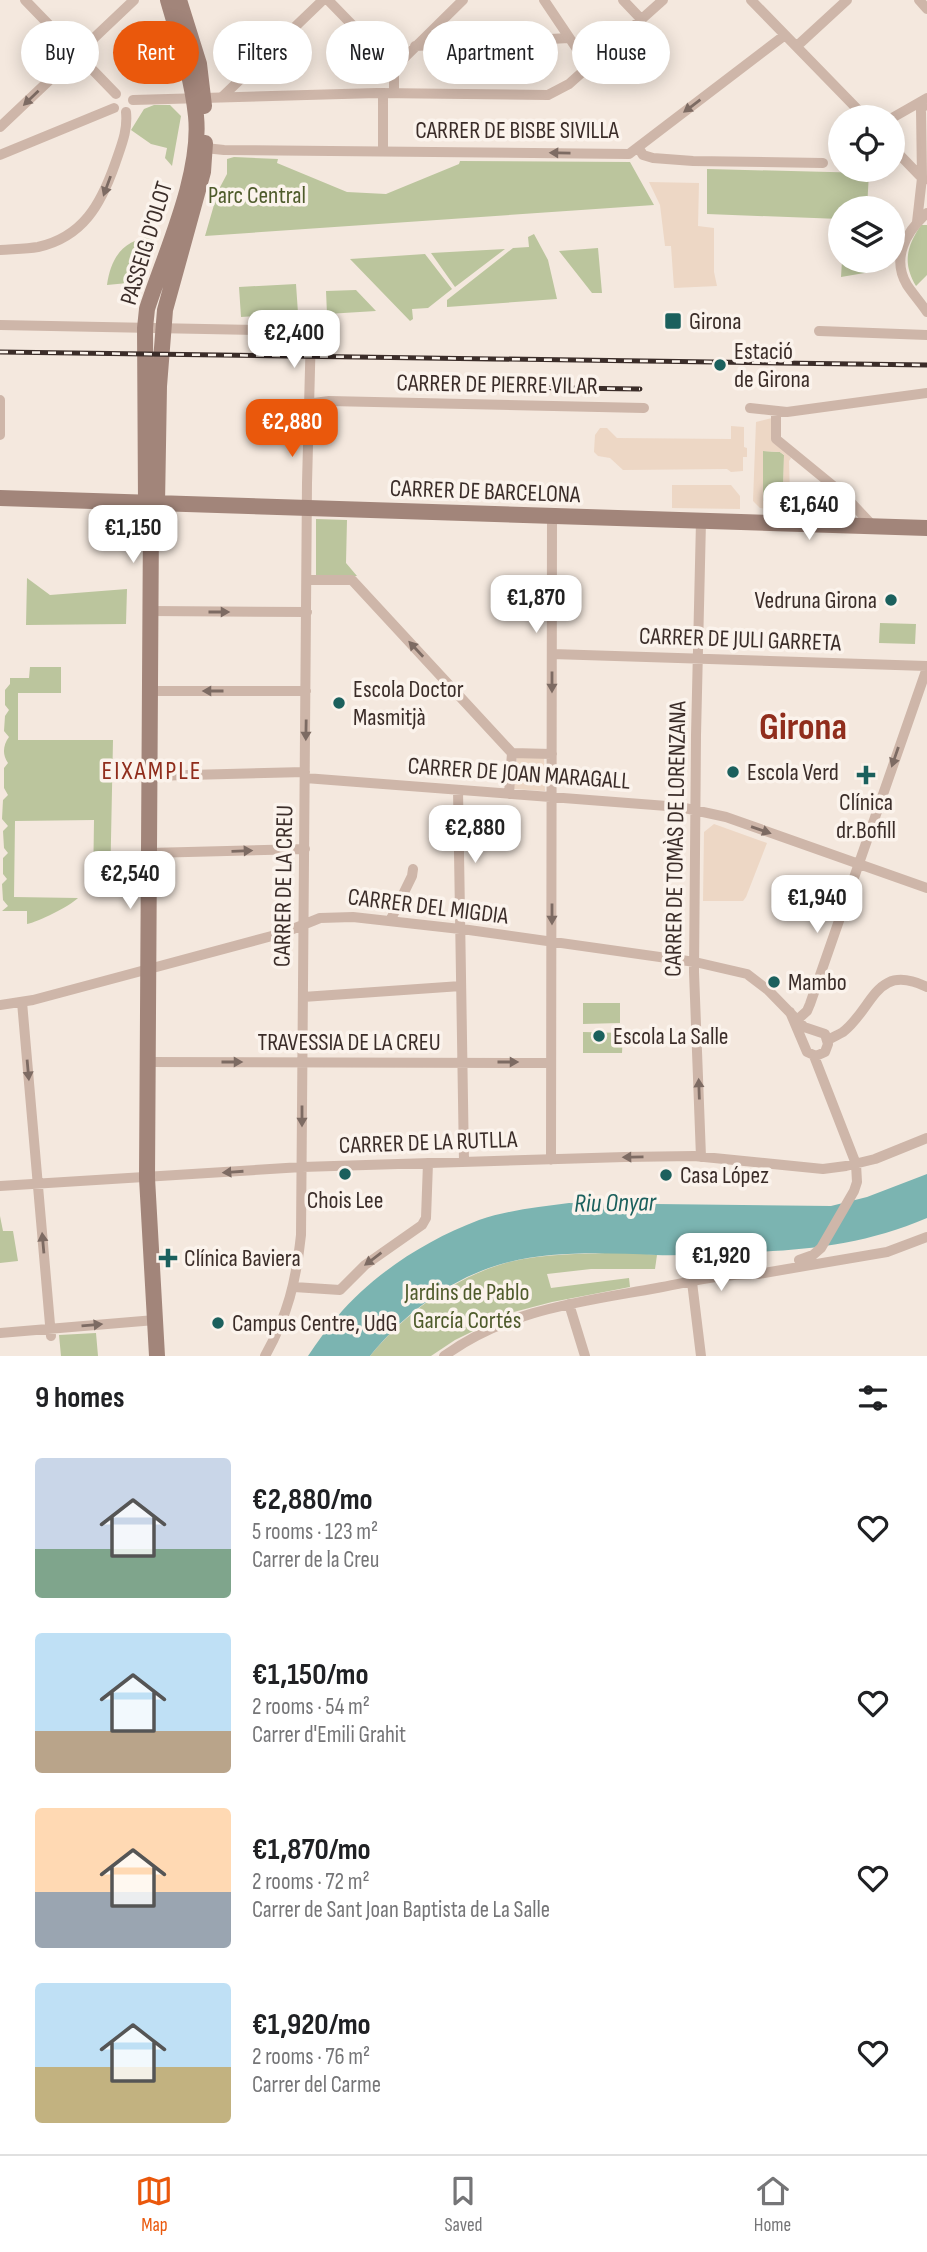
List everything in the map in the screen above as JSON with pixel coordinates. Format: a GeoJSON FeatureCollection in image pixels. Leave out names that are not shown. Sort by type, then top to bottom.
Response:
{"type":"FeatureCollection","features":[{"type":"Feature","properties":{"kind":"main road","name":"PASSEIG D'OLOT"},"geometry":{"type":"LineString","coordinates":[[151,509],[165,310],[203,172],[205,148],[198,97],[168,0]]}},
{"type":"Feature","properties":{"kind":"main road","name":"PASSEIG D'OLOT"},"geometry":{"type":"LineString","coordinates":[[151,509],[145,328],[147,309],[190,175],[198,97],[199,64],[179,0]]}},
{"type":"Feature","properties":{"kind":"main road","name":"CARRER DE BARCELONA"},"geometry":{"type":"LineString","coordinates":[[0,498],[151,509],[308,508],[927,528]]}},
{"type":"Feature","properties":{"kind":"main road"},"geometry":{"type":"LineString","coordinates":[[151,509],[147,1178],[157,1356]]}},
{"type":"Feature","properties":{"kind":"street"},"geometry":{"type":"LineString","coordinates":[[25,0],[45,21]]}},
{"type":"Feature","properties":{"kind":"street"},"geometry":{"type":"LineString","coordinates":[[99,33],[134,0]]}},
{"type":"Feature","properties":{"kind":"street"},"geometry":{"type":"LineString","coordinates":[[222,97],[326,0],[347,21]]}},
{"type":"Feature","properties":{"kind":"street"},"geometry":{"type":"LineString","coordinates":[[409,52],[463,0]]}},
{"type":"Feature","properties":{"kind":"street"},"geometry":{"type":"LineString","coordinates":[[544,0],[572,42]]}},
{"type":"Feature","properties":{"kind":"street"},"geometry":{"type":"LineString","coordinates":[[623,0],[642,20],[663,0]]}},
{"type":"Feature","properties":{"kind":"street"},"geometry":{"type":"LineString","coordinates":[[751,0],[854,105]]}},
{"type":"Feature","properties":{"kind":"street"},"geometry":{"type":"LineString","coordinates":[[797,46],[847,0]]}},
{"type":"Feature","properties":{"kind":"street"},"geometry":{"type":"LineString","coordinates":[[919,0],[927,9]]}},
{"type":"Feature","properties":{"kind":"street"},"geometry":{"type":"LineString","coordinates":[[638,147],[785,35]]}},
{"type":"Feature","properties":{"kind":"street"},"geometry":{"type":"LineString","coordinates":[[415,46],[569,38]]}},
{"type":"Feature","properties":{"kind":"street"},"geometry":{"type":"LineString","coordinates":[[99,77],[116,94]]}},
{"type":"Feature","properties":{"kind":"street"},"geometry":{"type":"LineString","coordinates":[[132,100],[388,93],[548,94],[572,82]]}},
{"type":"Feature","properties":{"kind":"street"},"geometry":{"type":"LineString","coordinates":[[0,127],[45,84]]}},
{"type":"Feature","properties":{"kind":"street"},"geometry":{"type":"LineString","coordinates":[[383,150],[390,84]]}},
{"type":"Feature","properties":{"kind":"street"},"geometry":{"type":"LineString","coordinates":[[126,92],[132,100],[131,107],[126,112],[118,112],[112,101],[116,94],[126,92]]}},
{"type":"Feature","properties":{"kind":"street"},"geometry":{"type":"LineString","coordinates":[[905,111],[927,99]]}},
{"type":"Feature","properties":{"kind":"street"},"geometry":{"type":"LineString","coordinates":[[917,222],[924,181],[921,110],[927,99]]}},
{"type":"Feature","properties":{"kind":"street"},"geometry":{"type":"LineString","coordinates":[[0,155],[114,108]]}},
{"type":"Feature","properties":{"kind":"street"},"geometry":{"type":"LineString","coordinates":[[0,250],[36,247],[51,242],[69,233],[90,215],[106,189],[127,128],[126,112]]}},
{"type":"Feature","properties":{"kind":"street","name":"CARRER DE BISBE SIVILLA"},"geometry":{"type":"LineString","coordinates":[[205,148],[629,154],[638,147],[643,155],[653,158],[823,163]]}},
{"type":"Feature","properties":{"kind":"street"},"geometry":{"type":"LineString","coordinates":[[905,161],[924,181]]}},
{"type":"Feature","properties":{"kind":"street"},"geometry":{"type":"LineString","coordinates":[[927,213],[906,237],[900,266],[906,284],[927,312]]}},
{"type":"Feature","properties":{"kind":"street"},"geometry":{"type":"LineString","coordinates":[[0,325],[164,328]]}},
{"type":"Feature","properties":{"kind":"street","name":"CARRER DE LA CREU"},"geometry":{"type":"LineString","coordinates":[[164,328],[311,331],[301,1235],[294,1287],[276,1336],[265,1356]]}},
{"type":"Feature","properties":{"kind":"street"},"geometry":{"type":"LineString","coordinates":[[819,331],[927,335]]}},
{"type":"Feature","properties":{"kind":"street"},"geometry":{"type":"LineString","coordinates":[[750,408],[776,413],[927,393]]}},
{"type":"Feature","properties":{"kind":"street"},"geometry":{"type":"LineString","coordinates":[[0,400],[0,435]]}},
{"type":"Feature","properties":{"kind":"street","name":"CARRER DE PIERRE VILAR"},"geometry":{"type":"LineString","coordinates":[[310,410],[314,403],[329,401],[644,408]]}},
{"type":"Feature","properties":{"kind":"street"},"geometry":{"type":"LineString","coordinates":[[776,413],[776,439],[842,493],[873,526]]}},
{"type":"Feature","properties":{"kind":"street"},"geometry":{"type":"LineString","coordinates":[[551,1160],[552,516]]}},
{"type":"Feature","properties":{"kind":"street","name":"CARRER DE TOMÀS DE LORENZANA"},"geometry":{"type":"LineString","coordinates":[[701,521],[695,962],[701,1157]]}},
{"type":"Feature","properties":{"kind":"street"},"geometry":{"type":"LineString","coordinates":[[307,580],[352,580],[512,753],[552,754]]}},
{"type":"Feature","properties":{"kind":"street"},"geometry":{"type":"LineString","coordinates":[[151,611],[307,612]]}},
{"type":"Feature","properties":{"kind":"street","name":"CARRER DE JULI GARRETA"},"geometry":{"type":"LineString","coordinates":[[552,654],[927,667]]}},
{"type":"Feature","properties":{"kind":"street"},"geometry":{"type":"LineString","coordinates":[[794,1016],[810,1004],[857,863],[922,696],[927,667]]}},
{"type":"Feature","properties":{"kind":"street"},"geometry":{"type":"LineString","coordinates":[[150,691],[306,691]]}},
{"type":"Feature","properties":{"kind":"street"},"geometry":{"type":"LineString","coordinates":[[509,793],[512,753]]}},
{"type":"Feature","properties":{"kind":"street","name":"CARRER DE JOAN MARAGALL"},"geometry":{"type":"LineString","coordinates":[[150,776],[305,775],[696,810],[726,817],[927,888]]}},
{"type":"Feature","properties":{"kind":"street"},"geometry":{"type":"LineString","coordinates":[[458,790],[464,1162]]}},
{"type":"Feature","properties":{"kind":"street"},"geometry":{"type":"LineString","coordinates":[[149,853],[305,849]]}},
{"type":"Feature","properties":{"kind":"street"},"geometry":{"type":"LineString","coordinates":[[390,921],[413,869]]}},
{"type":"Feature","properties":{"kind":"street","name":"CARRER DEL MIGDIA"},"geometry":{"type":"LineString","coordinates":[[0,1004],[22,1002],[148,969],[281,934],[320,918],[336,916],[695,962],[747,974],[794,1016]]}},
{"type":"Feature","properties":{"kind":"street"},"geometry":{"type":"LineString","coordinates":[[814,1056],[825,1052],[828,1040],[845,1031],[880,987],[892,981],[906,980],[927,987]]}},
{"type":"Feature","properties":{"kind":"street"},"geometry":{"type":"LineString","coordinates":[[303,997],[461,986]]}},
{"type":"Feature","properties":{"kind":"street"},"geometry":{"type":"LineString","coordinates":[[22,1002],[51,1332]]}},
{"type":"Feature","properties":{"kind":"street"},"geometry":{"type":"LineString","coordinates":[[794,1016],[804,1027],[823,1033],[828,1040]]}},
{"type":"Feature","properties":{"kind":"street"},"geometry":{"type":"LineString","coordinates":[[444,1356],[473,1337],[534,1311],[745,1273],[767,1265],[809,1258],[819,1250],[857,1182],[856,1164],[814,1056],[804,1047],[794,1016]]}},
{"type":"Feature","properties":{"kind":"street"},"geometry":{"type":"LineString","coordinates":[[804,1047],[805,1036],[816,1031]]}},
{"type":"Feature","properties":{"kind":"street","name":"TRAVESSIA DE LA CREU"},"geometry":{"type":"LineString","coordinates":[[148,1062],[551,1063]]}},
{"type":"Feature","properties":{"kind":"street","name":"CARRER DE LA RUTLLA"},"geometry":{"type":"LineString","coordinates":[[0,1186],[302,1167],[633,1156],[701,1157],[814,1169],[856,1164],[927,1138]]}},
{"type":"Feature","properties":{"kind":"street"},"geometry":{"type":"LineString","coordinates":[[294,1287],[340,1290],[365,1265],[422,1225],[426,1218],[428,1163]]}},
{"type":"Feature","properties":{"kind":"street"},"geometry":{"type":"LineString","coordinates":[[745,1273],[758,1274],[887,1252],[927,1237]]}},
{"type":"Feature","properties":{"kind":"street"},"geometry":{"type":"LineString","coordinates":[[692,1282],[701,1356]]}},
{"type":"Feature","properties":{"kind":"street"},"geometry":{"type":"LineString","coordinates":[[569,1304],[585,1356]]}},
{"type":"Feature","properties":{"kind":"street"},"geometry":{"type":"LineString","coordinates":[[0,1333],[51,1332],[155,1320]]}},
{"type":"Feature","properties":{"kind":"green space"},"geometry":{"type":"Polygon","coordinates":[[[154,105],[170,105],[181,116],[172,166],[165,158],[167,148],[151,144],[131,130],[144,109],[154,105]]]}},
{"type":"Feature","properties":{"kind":"green space","name":"Parc Central"},"geometry":{"type":"Polygon","coordinates":[[[227,159],[278,159],[277,163],[347,192],[386,194],[459,164],[460,161],[630,162],[654,205],[205,236],[218,191],[227,174],[227,159]]]}},
{"type":"Feature","properties":{"kind":"green space"},"geometry":{"type":"Polygon","coordinates":[[[707,169],[828,172],[828,182],[868,182],[868,196],[828,196],[828,219],[707,214],[707,169]]]}},
{"type":"Feature","properties":{"kind":"green space"},"geometry":{"type":"Polygon","coordinates":[[[921,225],[927,225],[927,275],[916,286],[909,270],[908,255],[912,240],[921,225]]]}},
{"type":"Feature","properties":{"kind":"green space"},"geometry":{"type":"Polygon","coordinates":[[[534,234],[548,260],[557,299],[447,307],[447,300],[513,248],[529,247],[528,237],[534,234]]]}},
{"type":"Feature","properties":{"kind":"green space"},"geometry":{"type":"Polygon","coordinates":[[[153,236],[138,282],[107,285],[115,258],[120,252],[134,241],[153,236]]]}},
{"type":"Feature","properties":{"kind":"green space"},"geometry":{"type":"Polygon","coordinates":[[[598,248],[602,293],[592,293],[559,251],[598,248]]]}},
{"type":"Feature","properties":{"kind":"green space"},"geometry":{"type":"Polygon","coordinates":[[[505,249],[455,287],[431,253],[505,249]]]}},
{"type":"Feature","properties":{"kind":"green space"},"geometry":{"type":"Polygon","coordinates":[[[425,254],[452,289],[428,308],[412,309],[413,319],[410,321],[350,259],[425,254]]]}},
{"type":"Feature","properties":{"kind":"green space"},"geometry":{"type":"Polygon","coordinates":[[[841,273],[864,273],[841,277],[841,273]]]}},
{"type":"Feature","properties":{"kind":"green space"},"geometry":{"type":"Polygon","coordinates":[[[296,284],[298,313],[241,317],[239,287],[296,284]]]}},
{"type":"Feature","properties":{"kind":"green space"},"geometry":{"type":"Polygon","coordinates":[[[356,290],[376,311],[327,314],[326,291],[356,290]]]}},
{"type":"Feature","properties":{"kind":"green space"},"geometry":{"type":"Polygon","coordinates":[[[763,451],[780,452],[784,455],[783,502],[777,505],[763,501],[763,451]]]}},
{"type":"Feature","properties":{"kind":"green space"},"geometry":{"type":"Polygon","coordinates":[[[316,519],[347,520],[346,563],[357,576],[316,576],[316,519]]]}},
{"type":"Feature","properties":{"kind":"green space"},"geometry":{"type":"Polygon","coordinates":[[[27,578],[50,595],[127,589],[126,624],[26,625],[27,578]]]}},
{"type":"Feature","properties":{"kind":"green space"},"geometry":{"type":"Polygon","coordinates":[[[880,623],[916,624],[915,644],[879,643],[880,623]]]}},
{"type":"Feature","properties":{"kind":"green space"},"geometry":{"type":"Polygon","coordinates":[[[30,667],[61,667],[61,693],[18,693],[18,740],[113,740],[110,889],[93,889],[94,820],[15,821],[14,897],[78,898],[54,913],[27,924],[27,911],[2,911],[8,906],[3,900],[2,884],[7,879],[3,874],[3,858],[8,853],[4,848],[3,831],[8,826],[2,819],[3,800],[8,795],[4,788],[4,768],[8,763],[4,750],[9,737],[4,731],[5,716],[9,710],[5,705],[5,690],[10,684],[10,678],[29,678],[30,667]]]}},
{"type":"Feature","properties":{"kind":"green space"},"geometry":{"type":"Polygon","coordinates":[[[583,1003],[620,1003],[620,1023],[583,1024],[583,1003]]]}},
{"type":"Feature","properties":{"kind":"green space"},"geometry":{"type":"Polygon","coordinates":[[[583,1032],[623,1033],[622,1053],[583,1053],[583,1032]]]}},
{"type":"Feature","properties":{"kind":"green space"},"geometry":{"type":"Polygon","coordinates":[[[0,1216],[3,1231],[13,1231],[18,1261],[0,1263],[0,1216]]]}},
{"type":"Feature","properties":{"kind":"green space","name":"Jardins de Pablo García Cortés"},"geometry":{"type":"Polygon","coordinates":[[[624,1252],[657,1255],[655,1269],[591,1269],[547,1274],[551,1288],[629,1278],[630,1287],[510,1313],[455,1340],[431,1356],[370,1356],[411,1314],[443,1291],[478,1273],[527,1258],[624,1252]]]}},
{"type":"Feature","properties":{"kind":"green space"},"geometry":{"type":"Polygon","coordinates":[[[96,1333],[98,1356],[61,1356],[59,1335],[96,1333]]]}},
{"type":"Feature","properties":{"kind":"shaded area"},"geometry":{"type":"Polygon","coordinates":[[[649,182],[699,183],[698,226],[714,228],[714,272],[717,286],[674,288],[671,246],[665,246],[660,205],[649,182]]]}},
{"type":"Feature","properties":{"kind":"shaded area"},"geometry":{"type":"Polygon","coordinates":[[[772,418],[773,441],[791,458],[788,512],[760,508],[753,501],[756,422],[772,418]],[[763,451],[763,501],[777,505],[783,501],[784,455],[780,452],[763,451]]]}},
{"type":"Feature","properties":{"kind":"shaded area"},"geometry":{"type":"Polygon","coordinates":[[[731,426],[744,427],[747,457],[743,457],[743,471],[623,470],[610,458],[598,456],[594,452],[595,435],[600,428],[607,428],[617,438],[731,439],[731,426]]]}},
{"type":"Feature","properties":{"kind":"shaded area"},"geometry":{"type":"Polygon","coordinates":[[[672,485],[731,485],[740,496],[740,509],[672,508],[672,485]]]}},
{"type":"Feature","properties":{"kind":"shaded area"},"geometry":{"type":"Polygon","coordinates":[[[517,758],[544,758],[545,791],[514,789],[517,758]]]}},
{"type":"Feature","properties":{"kind":"shaded area"},"geometry":{"type":"Polygon","coordinates":[[[714,824],[767,843],[743,901],[703,901],[704,832],[714,824]]]}},
{"type":"Feature","properties":{"kind":"water","name":"Riu Onyar"},"geometry":{"type":"Polygon","coordinates":[[[927,1174],[927,1218],[902,1228],[828,1246],[778,1251],[673,1255],[576,1254],[517,1260],[461,1280],[427,1301],[396,1327],[370,1356],[308,1356],[351,1301],[384,1273],[420,1248],[479,1220],[524,1209],[569,1203],[831,1206],[867,1197],[927,1174]]]}},
{"type":"Feature","properties":{"kind":"railway"},"geometry":{"type":"LineString","coordinates":[[0,352],[927,365]]}},
{"type":"Feature","properties":{"kind":"railway"},"geometry":{"type":"LineString","coordinates":[[495,387],[640,389]]}},
{"type":"Feature","properties":{"kind":"place","name":"Girona"},"geometry":{"type":"Point","coordinates":[673,321]}},
{"type":"Feature","properties":{"kind":"place","name":"Estació de Girona"},"geometry":{"type":"Point","coordinates":[720,365]}},
{"type":"Feature","properties":{"kind":"place","name":"Vedruna Girona"},"geometry":{"type":"Point","coordinates":[891,600]}},
{"type":"Feature","properties":{"kind":"place","name":"Escola Doctor Masmitjà"},"geometry":{"type":"Point","coordinates":[339,703]}},
{"type":"Feature","properties":{"kind":"place","name":"Escola Verd"},"geometry":{"type":"Point","coordinates":[733,772]}},
{"type":"Feature","properties":{"kind":"place","name":"Clínica dr.Bofill"},"geometry":{"type":"Point","coordinates":[866,775]}},
{"type":"Feature","properties":{"kind":"place","name":"Mambo"},"geometry":{"type":"Point","coordinates":[774,982]}},
{"type":"Feature","properties":{"kind":"place","name":"Escola La Salle"},"geometry":{"type":"Point","coordinates":[599,1036]}},
{"type":"Feature","properties":{"kind":"place","name":"Chois Lee"},"geometry":{"type":"Point","coordinates":[345,1174]}},
{"type":"Feature","properties":{"kind":"place","name":"Casa López"},"geometry":{"type":"Point","coordinates":[666,1175]}},
{"type":"Feature","properties":{"kind":"place","name":"Clínica Baviera"},"geometry":{"type":"Point","coordinates":[168,1258]}},
{"type":"Feature","properties":{"kind":"place","name":"Campus Centre, UdG"},"geometry":{"type":"Point","coordinates":[218,1323]}},
{"type":"Feature","properties":{"kind":"district","name":"Girona"},"geometry":{"type":"Point","coordinates":[803,726]}},
{"type":"Feature","properties":{"kind":"district","name":"EIXAMPLE"},"geometry":{"type":"Point","coordinates":[152,770]}}]}
